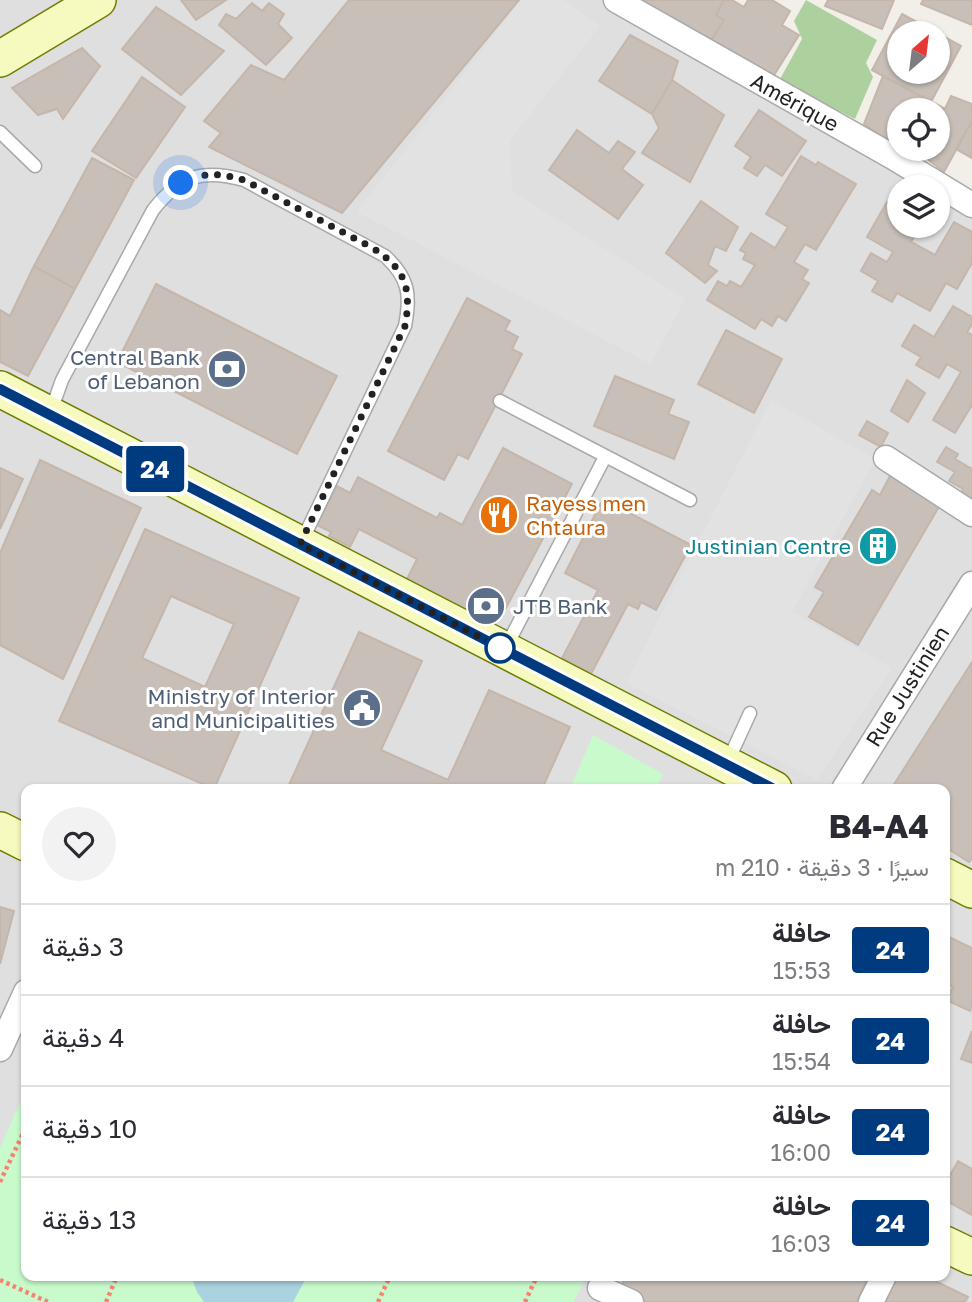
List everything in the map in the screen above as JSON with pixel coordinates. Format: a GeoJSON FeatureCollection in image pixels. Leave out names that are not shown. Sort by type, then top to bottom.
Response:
{"type":"FeatureCollection","features":[{"type":"Feature","properties":{"kind":"main road"},"geometry":{"type":"LineString","coordinates":[[0,60],[81,6]]}},
{"type":"Feature","properties":{"kind":"main road"},"geometry":{"type":"LineString","coordinates":[[0,389],[764,784]]}},
{"type":"Feature","properties":{"kind":"main road"},"geometry":{"type":"LineString","coordinates":[[0,830],[21,840]]}},
{"type":"Feature","properties":{"kind":"main road"},"geometry":{"type":"LineString","coordinates":[[0,848],[21,850]]}},
{"type":"Feature","properties":{"kind":"main road"},"geometry":{"type":"LineString","coordinates":[[950,879],[972,890]]}},
{"type":"Feature","properties":{"kind":"main road"},"geometry":{"type":"LineString","coordinates":[[950,1246],[972,1257]]}},
{"type":"Feature","properties":{"kind":"street","name":"Amérique"},"geometry":{"type":"LineString","coordinates":[[616,0],[893,157],[972,205]]}},
{"type":"Feature","properties":{"kind":"street"},"geometry":{"type":"LineString","coordinates":[[886,458],[972,514]]}},
{"type":"Feature","properties":{"kind":"street","name":"Rue Justinien"},"geometry":{"type":"LineString","coordinates":[[847,784],[972,584]]}},
{"type":"Feature","properties":{"kind":"street"},"geometry":{"type":"LineString","coordinates":[[0,1049],[21,1003]]}},
{"type":"Feature","properties":{"kind":"street"},"geometry":{"type":"LineString","coordinates":[[871,1302],[882,1281]]}},
{"type":"Feature","properties":{"kind":"street"},"geometry":{"type":"LineString","coordinates":[[600,1289],[631,1302]]}},
{"type":"Feature","properties":{"kind":"lane"},"geometry":{"type":"LineString","coordinates":[[0,132],[35,166]]}},
{"type":"Feature","properties":{"kind":"lane"},"geometry":{"type":"LineString","coordinates":[[50,415],[62,380],[153,210],[166,194],[193,177],[224,174],[244,180],[385,256],[400,272],[409,296],[405,326],[300,544]]}},
{"type":"Feature","properties":{"kind":"lane"},"geometry":{"type":"LineString","coordinates":[[500,401],[690,500]]}},
{"type":"Feature","properties":{"kind":"lane"},"geometry":{"type":"LineString","coordinates":[[505,650],[605,457]]}},
{"type":"Feature","properties":{"kind":"lane"},"geometry":{"type":"LineString","coordinates":[[726,765],[750,713]]}},
{"type":"Feature","properties":{"kind":"path"},"geometry":{"type":"LineString","coordinates":[[0,1182],[21,1138]]}},
{"type":"Feature","properties":{"kind":"path"},"geometry":{"type":"LineString","coordinates":[[0,1280],[48,1302]]}},
{"type":"Feature","properties":{"kind":"path"},"geometry":{"type":"LineString","coordinates":[[106,1302],[115,1281]]}},
{"type":"Feature","properties":{"kind":"path"},"geometry":{"type":"LineString","coordinates":[[378,1302],[388,1281]]}},
{"type":"Feature","properties":{"kind":"path"},"geometry":{"type":"LineString","coordinates":[[526,1302],[535,1281]]}},
{"type":"Feature","properties":{"kind":"shaded area"},"geometry":{"type":"Polygon","coordinates":[[[0,0],[616,0],[887,156],[887,161],[896,161],[920,175],[887,175],[887,238],[950,238],[950,192],[972,205],[972,1302],[0,1302],[0,0]]]}},
{"type":"Feature","properties":{"kind":"shaded area"},"geometry":{"type":"Polygon","coordinates":[[[521,0],[564,0],[600,26],[510,140],[512,191],[685,299],[651,364],[357,212],[521,0]]]}},
{"type":"Feature","properties":{"kind":"shaded area"},"geometry":{"type":"Polygon","coordinates":[[[771,400],[875,459],[792,612],[892,668],[817,780],[626,683],[771,400]]]}},
{"type":"Feature","properties":{"kind":"green space"},"geometry":{"type":"Polygon","coordinates":[[[806,0],[877,40],[866,63],[873,77],[855,119],[779,81],[802,39],[794,21],[806,0]]]}},
{"type":"Feature","properties":{"kind":"green space"},"geometry":{"type":"Polygon","coordinates":[[[593,735],[663,774],[658,784],[572,784],[593,735]]]}},
{"type":"Feature","properties":{"kind":"green space"},"geometry":{"type":"Polygon","coordinates":[[[21,1100],[21,1281],[584,1281],[574,1302],[0,1302],[0,1148],[21,1100]]]}},
{"type":"Feature","properties":{"kind":"water"},"geometry":{"type":"Polygon","coordinates":[[[193,1281],[304,1281],[293,1302],[204,1302],[193,1281]]]}},
{"type":"Feature","properties":{"kind":"building"},"geometry":{"type":"Polygon","coordinates":[[[181,0],[226,0],[196,20],[181,0]]]}},
{"type":"Feature","properties":{"kind":"building"},"geometry":{"type":"Polygon","coordinates":[[[349,0],[519,0],[342,213],[209,147],[221,133],[204,121],[251,65],[284,80],[349,0]]]}},
{"type":"Feature","properties":{"kind":"building"},"geometry":{"type":"Polygon","coordinates":[[[634,0],[724,0],[716,15],[724,20],[710,42],[634,0]]]}},
{"type":"Feature","properties":{"kind":"building"},"geometry":{"type":"Polygon","coordinates":[[[724,0],[732,0],[744,7],[748,0],[772,0],[790,11],[782,25],[799,35],[771,80],[710,42],[724,20],[716,15],[724,0]]]}},
{"type":"Feature","properties":{"kind":"building"},"geometry":{"type":"Polygon","coordinates":[[[828,0],[894,0],[882,29],[825,6],[828,0]]]}},
{"type":"Feature","properties":{"kind":"building"},"geometry":{"type":"Polygon","coordinates":[[[923,0],[972,0],[972,25],[921,4],[923,0]]]}},
{"type":"Feature","properties":{"kind":"building"},"geometry":{"type":"Polygon","coordinates":[[[252,3],[262,11],[269,3],[284,14],[278,24],[292,38],[266,65],[219,25],[226,14],[236,19],[252,3]]]}},
{"type":"Feature","properties":{"kind":"building"},"geometry":{"type":"Polygon","coordinates":[[[156,7],[224,51],[181,95],[122,49],[156,7]]]}},
{"type":"Feature","properties":{"kind":"building"},"geometry":{"type":"Polygon","coordinates":[[[902,14],[915,21],[898,21],[902,14]]]}},
{"type":"Feature","properties":{"kind":"building"},"geometry":{"type":"Polygon","coordinates":[[[630,35],[678,61],[672,80],[652,114],[599,81],[630,35]]]}},
{"type":"Feature","properties":{"kind":"building"},"geometry":{"type":"Polygon","coordinates":[[[950,40],[961,46],[950,67],[950,40]]]}},
{"type":"Feature","properties":{"kind":"building"},"geometry":{"type":"Polygon","coordinates":[[[887,42],[887,78],[872,70],[887,42]]]}},
{"type":"Feature","properties":{"kind":"building"},"geometry":{"type":"Polygon","coordinates":[[[82,48],[100,66],[63,119],[57,109],[38,115],[12,88],[82,48]]]}},
{"type":"Feature","properties":{"kind":"building"},"geometry":{"type":"Polygon","coordinates":[[[883,76],[887,78],[887,84],[898,84],[924,98],[887,98],[887,140],[864,124],[883,76]]]}},
{"type":"Feature","properties":{"kind":"building"},"geometry":{"type":"Polygon","coordinates":[[[142,77],[185,107],[136,178],[92,151],[142,77]]]}},
{"type":"Feature","properties":{"kind":"building"},"geometry":{"type":"Polygon","coordinates":[[[672,80],[724,115],[690,182],[642,153],[659,128],[652,114],[672,80]]]}},
{"type":"Feature","properties":{"kind":"building"},"geometry":{"type":"Polygon","coordinates":[[[898,84],[941,84],[933,98],[924,98],[898,84]]]}},
{"type":"Feature","properties":{"kind":"building"},"geometry":{"type":"Polygon","coordinates":[[[951,96],[972,104],[972,121],[944,172],[930,161],[950,161],[951,96]]]}},
{"type":"Feature","properties":{"kind":"building"},"geometry":{"type":"Polygon","coordinates":[[[759,110],[806,141],[782,176],[765,165],[757,176],[744,168],[751,157],[735,146],[759,110]]]}},
{"type":"Feature","properties":{"kind":"building"},"geometry":{"type":"Polygon","coordinates":[[[972,121],[972,158],[956,149],[972,121]]]}},
{"type":"Feature","properties":{"kind":"building"},"geometry":{"type":"Polygon","coordinates":[[[577,130],[609,153],[618,141],[635,152],[622,169],[643,185],[618,219],[549,170],[577,130]]]}},
{"type":"Feature","properties":{"kind":"building"},"geometry":{"type":"Polygon","coordinates":[[[801,156],[816,165],[818,162],[856,184],[816,250],[805,244],[794,262],[808,270],[802,279],[809,283],[786,321],[778,316],[772,326],[761,319],[755,329],[707,300],[718,281],[727,286],[730,281],[741,287],[755,265],[743,259],[746,253],[740,250],[751,233],[775,248],[788,227],[766,214],[801,156]]]}},
{"type":"Feature","properties":{"kind":"building"},"geometry":{"type":"Polygon","coordinates":[[[92,158],[134,180],[75,289],[34,266],[92,158]]]}},
{"type":"Feature","properties":{"kind":"building"},"geometry":{"type":"Polygon","coordinates":[[[701,201],[738,227],[726,251],[715,246],[708,265],[717,271],[705,283],[666,253],[701,201]]]}},
{"type":"Feature","properties":{"kind":"building"},"geometry":{"type":"Polygon","coordinates":[[[887,202],[887,238],[913,238],[911,242],[935,255],[945,238],[950,238],[950,229],[954,222],[972,232],[972,263],[957,289],[946,283],[930,311],[897,293],[892,302],[872,291],[878,281],[861,271],[871,253],[887,262],[893,252],[867,237],[887,202]]]}},
{"type":"Feature","properties":{"kind":"building"},"geometry":{"type":"Polygon","coordinates":[[[34,266],[75,289],[28,376],[0,362],[0,310],[10,316],[34,266]]]}},
{"type":"Feature","properties":{"kind":"building","name":"Central Bank of Lebanon"},"geometry":{"type":"Polygon","coordinates":[[[156,284],[337,376],[297,454],[117,362],[156,284]]]}},
{"type":"Feature","properties":{"kind":"building"},"geometry":{"type":"Polygon","coordinates":[[[467,298],[510,321],[505,330],[518,337],[512,349],[522,354],[468,459],[458,454],[444,480],[388,451],[467,298]]]}},
{"type":"Feature","properties":{"kind":"building"},"geometry":{"type":"Polygon","coordinates":[[[953,306],[972,317],[972,324],[967,332],[972,335],[972,405],[955,433],[933,420],[961,372],[947,364],[939,378],[916,365],[921,357],[902,346],[914,325],[934,337],[953,306]]]}},
{"type":"Feature","properties":{"kind":"building"},"geometry":{"type":"Polygon","coordinates":[[[726,330],[782,359],[754,413],[698,384],[726,330]]]}},
{"type":"Feature","properties":{"kind":"building"},"geometry":{"type":"Polygon","coordinates":[[[615,376],[674,400],[668,414],[689,422],[674,459],[594,426],[615,376]]]}},
{"type":"Feature","properties":{"kind":"building"},"geometry":{"type":"Polygon","coordinates":[[[907,380],[925,393],[908,422],[891,411],[907,380]]]}},
{"type":"Feature","properties":{"kind":"building"},"geometry":{"type":"Polygon","coordinates":[[[867,421],[888,433],[881,447],[859,435],[867,421]]]}},
{"type":"Feature","properties":{"kind":"building"},"geometry":{"type":"Polygon","coordinates":[[[946,447],[958,454],[955,459],[972,469],[972,507],[958,499],[963,489],[949,481],[955,472],[937,462],[946,447]]]}},
{"type":"Feature","properties":{"kind":"building"},"geometry":{"type":"Polygon","coordinates":[[[503,448],[572,484],[506,608],[496,603],[486,623],[406,581],[417,559],[359,529],[350,547],[329,536],[331,532],[317,525],[337,486],[350,493],[358,477],[437,518],[440,513],[462,525],[503,448]]]}},
{"type":"Feature","properties":{"kind":"building"},"geometry":{"type":"Polygon","coordinates":[[[40,460],[141,508],[63,679],[0,645],[0,553],[40,460]]]}},
{"type":"Feature","properties":{"kind":"building"},"geometry":{"type":"Polygon","coordinates":[[[0,468],[23,479],[0,529],[0,468]]]}},
{"type":"Feature","properties":{"kind":"building","name":"Justinian Centre"},"geometry":{"type":"Polygon","coordinates":[[[890,476],[940,505],[858,645],[809,617],[824,592],[815,587],[872,490],[880,495],[890,476]]]}},
{"type":"Feature","properties":{"kind":"building"},"geometry":{"type":"Polygon","coordinates":[[[603,499],[691,545],[656,610],[641,602],[638,609],[628,604],[591,674],[562,658],[598,590],[565,573],[603,499]]]}},
{"type":"Feature","properties":{"kind":"building"},"geometry":{"type":"Polygon","coordinates":[[[145,529],[299,598],[216,784],[203,784],[59,721],[145,529]],[[171,596],[142,658],[205,687],[234,624],[171,596]]]}},
{"type":"Feature","properties":{"kind":"building","name":"Ministry of Interior and Municipalities"},"geometry":{"type":"Polygon","coordinates":[[[359,632],[422,661],[381,750],[448,780],[489,690],[570,727],[544,784],[289,784],[359,632]]]}},
{"type":"Feature","properties":{"kind":"building"},"geometry":{"type":"Polygon","coordinates":[[[972,662],[972,858],[969,862],[950,850],[950,784],[894,784],[972,662]]]}},
{"type":"Feature","properties":{"kind":"building"},"geometry":{"type":"Polygon","coordinates":[[[0,907],[14,911],[0,964],[0,907]]]}},
{"type":"Feature","properties":{"kind":"building"},"geometry":{"type":"Polygon","coordinates":[[[950,937],[972,948],[970,1011],[950,1002],[953,987],[950,986],[950,937]]]}},
{"type":"Feature","properties":{"kind":"building"},"geometry":{"type":"Polygon","coordinates":[[[972,1031],[972,1063],[961,1059],[972,1031]]]}},
{"type":"Feature","properties":{"kind":"building"},"geometry":{"type":"Polygon","coordinates":[[[958,1161],[972,1169],[972,1215],[950,1203],[950,1175],[958,1161]]]}},
{"type":"Feature","properties":{"kind":"building"},"geometry":{"type":"Polygon","coordinates":[[[623,1281],[866,1281],[857,1302],[646,1302],[624,1292],[623,1281]]]}},
{"type":"Feature","properties":{"kind":"building"},"geometry":{"type":"Polygon","coordinates":[[[892,1281],[935,1281],[968,1297],[965,1302],[882,1302],[892,1281]]]}},
{"type":"Feature","properties":{"kind":"bus line","name":"24"},"geometry":{"type":"LineString","coordinates":[[0,389],[764,784]]}},
{"type":"Feature","properties":{"kind":"place","name":"Central Bank of Lebanon"},"geometry":{"type":"Point","coordinates":[227,369]}},
{"type":"Feature","properties":{"kind":"place","name":"Rayess men Chtaura"},"geometry":{"type":"Point","coordinates":[499,515]}},
{"type":"Feature","properties":{"kind":"place","name":"Justinian Centre"},"geometry":{"type":"Point","coordinates":[878,546]}},
{"type":"Feature","properties":{"kind":"place","name":"JTB Bank"},"geometry":{"type":"Point","coordinates":[486,606]}},
{"type":"Feature","properties":{"kind":"place","name":"Ministry of Interior and Municipalities"},"geometry":{"type":"Point","coordinates":[362,708]}},
{"type":"Feature","properties":{"kind":"route"},"geometry":{"type":"LineString","coordinates":[[181,183],[209,174],[224,174],[244,180],[371,247],[385,256],[400,272],[409,296],[405,326],[300,544],[505,650],[500,648]]}}]}
